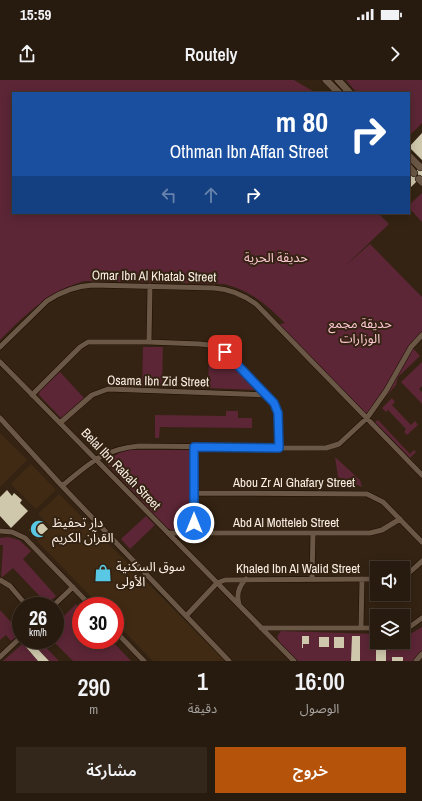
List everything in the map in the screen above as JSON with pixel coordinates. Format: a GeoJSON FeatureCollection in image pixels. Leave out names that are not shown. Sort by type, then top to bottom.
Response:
{"type":"FeatureCollection","features":[{"type":"Feature","properties":{"kind":"street"},"geometry":{"type":"LineString","coordinates":[[320,80],[337,91]]}},
{"type":"Feature","properties":{"kind":"street"},"geometry":{"type":"LineString","coordinates":[[326,80],[337,91]]}},
{"type":"Feature","properties":{"kind":"street"},"geometry":{"type":"LineString","coordinates":[[338,80],[349,92]]}},
{"type":"Feature","properties":{"kind":"street"},"geometry":{"type":"LineString","coordinates":[[410,157],[420,167]]}},
{"type":"Feature","properties":{"kind":"street","name":"Omar Ibn Al Khatab Street"},"geometry":{"type":"LineString","coordinates":[[0,346],[47,301],[64,290],[83,285],[225,289],[236,292],[256,304],[422,475]]}},
{"type":"Feature","properties":{"kind":"street"},"geometry":{"type":"LineString","coordinates":[[149,342],[150,286]]}},
{"type":"Feature","properties":{"kind":"street"},"geometry":{"type":"LineString","coordinates":[[62,486],[96,459],[126,447],[333,447],[339,444],[367,418],[386,391],[411,347],[422,335]]}},
{"type":"Feature","properties":{"kind":"street"},"geometry":{"type":"LineString","coordinates":[[32,395],[84,344],[93,342],[149,342],[200,344],[214,347],[229,356],[274,403],[278,413],[279,448]]}},
{"type":"Feature","properties":{"kind":"street","name":"Belal Ibn Rabah Street"},"geometry":{"type":"LineString","coordinates":[[0,362],[294,661]]}},
{"type":"Feature","properties":{"kind":"street","name":"Osama Ibn Zid Street"},"geometry":{"type":"LineString","coordinates":[[60,423],[92,395],[108,389],[267,395]]}},
{"type":"Feature","properties":{"kind":"street"},"geometry":{"type":"LineString","coordinates":[[0,418],[62,486],[229,661]]}},
{"type":"Feature","properties":{"kind":"street"},"geometry":{"type":"LineString","coordinates":[[194,447],[194,533]]}},
{"type":"Feature","properties":{"kind":"street","name":"Abou Zr Al Ghafary Street"},"geometry":{"type":"LineString","coordinates":[[194,493],[362,493],[372,495],[379,499],[422,542]]}},
{"type":"Feature","properties":{"kind":"street","name":"Abd Al Motteleb Street"},"geometry":{"type":"LineString","coordinates":[[168,533],[370,533],[382,530],[400,519]]}},
{"type":"Feature","properties":{"kind":"street"},"geometry":{"type":"LineString","coordinates":[[0,531],[12,532],[25,538],[82,597]]}},
{"type":"Feature","properties":{"kind":"street"},"geometry":{"type":"LineString","coordinates":[[312,579],[313,533]]}},
{"type":"Feature","properties":{"kind":"street"},"geometry":{"type":"LineString","coordinates":[[410,572],[422,561]]}},
{"type":"Feature","properties":{"kind":"street"},"geometry":{"type":"LineString","coordinates":[[239,605],[237,598],[239,590],[246,579]]}},
{"type":"Feature","properties":{"kind":"street","name":"Khaled Ibn Al Walid Street"},"geometry":{"type":"LineString","coordinates":[[217,583],[225,580],[246,579],[370,579]]}},
{"type":"Feature","properties":{"kind":"street"},"geometry":{"type":"LineString","coordinates":[[361,628],[362,579]]}},
{"type":"Feature","properties":{"kind":"street"},"geometry":{"type":"LineString","coordinates":[[0,580],[10,586],[19,597]]}},
{"type":"Feature","properties":{"kind":"street"},"geometry":{"type":"LineString","coordinates":[[186,616],[217,583]]}},
{"type":"Feature","properties":{"kind":"street"},"geometry":{"type":"LineString","coordinates":[[62,597],[73,587]]}},
{"type":"Feature","properties":{"kind":"street"},"geometry":{"type":"LineString","coordinates":[[410,626],[422,618]]}},
{"type":"Feature","properties":{"kind":"street"},"geometry":{"type":"LineString","coordinates":[[261,628],[370,628]]}},
{"type":"Feature","properties":{"kind":"street"},"geometry":{"type":"LineString","coordinates":[[124,640],[144,661]]}},
{"type":"Feature","properties":{"kind":"street"},"geometry":{"type":"LineString","coordinates":[[0,657],[12,646]]}},
{"type":"Feature","properties":{"kind":"street"},"geometry":{"type":"LineString","coordinates":[[416,661],[422,654]]}},
{"type":"Feature","properties":{"kind":"shaded area"},"geometry":{"type":"Polygon","coordinates":[[[0,433],[27,460],[0,487],[0,433]]]}},
{"type":"Feature","properties":{"kind":"shaded area"},"geometry":{"type":"Polygon","coordinates":[[[31,464],[56,490],[36,509],[11,484],[31,464]]]}},
{"type":"Feature","properties":{"kind":"shaded area","name":"سوق السكنية الأولى"},"geometry":{"type":"Polygon","coordinates":[[[59,494],[225,661],[153,661],[124,631],[124,597],[91,597],[37,541],[51,528],[38,514],[59,494]]]}},
{"type":"Feature","properties":{"kind":"green space","name":"حديقة الحرية"},"geometry":{"type":"Polygon","coordinates":[[[0,80],[294,80],[314,92],[12,92],[12,214],[379,214],[389,224],[344,267],[370,244],[422,297],[422,339],[413,348],[420,356],[398,377],[396,385],[367,418],[277,325],[285,323],[278,316],[250,294],[224,284],[84,281],[59,291],[38,305],[0,340],[0,80]]]}},
{"type":"Feature","properties":{"kind":"green space"},"geometry":{"type":"Polygon","coordinates":[[[346,80],[422,80],[422,123],[410,135],[410,92],[356,92],[346,80]]]}},
{"type":"Feature","properties":{"kind":"green space"},"geometry":{"type":"Polygon","coordinates":[[[422,193],[422,222],[410,209],[410,204],[422,193]]]}},
{"type":"Feature","properties":{"kind":"green space"},"geometry":{"type":"Polygon","coordinates":[[[143,347],[163,347],[162,387],[142,387],[143,347]]]}},
{"type":"Feature","properties":{"kind":"green space"},"geometry":{"type":"Polygon","coordinates":[[[209,349],[224,356],[256,390],[208,388],[209,349]]]}},
{"type":"Feature","properties":{"kind":"green space"},"geometry":{"type":"Polygon","coordinates":[[[422,362],[422,386],[419,389],[422,392],[422,404],[401,382],[422,362]]]}},
{"type":"Feature","properties":{"kind":"green space"},"geometry":{"type":"Polygon","coordinates":[[[60,372],[84,398],[61,418],[39,395],[40,391],[60,372]]]}},
{"type":"Feature","properties":{"kind":"green space"},"geometry":{"type":"Polygon","coordinates":[[[392,398],[395,402],[392,405],[411,425],[415,421],[418,425],[407,435],[404,432],[406,429],[388,410],[386,412],[382,408],[392,398]]]}},
{"type":"Feature","properties":{"kind":"green space"},"geometry":{"type":"Polygon","coordinates":[[[226,411],[238,411],[238,418],[252,418],[252,428],[160,427],[159,438],[155,438],[155,415],[226,416],[226,411]]]}},
{"type":"Feature","properties":{"kind":"green space"},"geometry":{"type":"Polygon","coordinates":[[[378,420],[410,454],[414,450],[416,452],[410,458],[375,422],[378,420]]]}},
{"type":"Feature","properties":{"kind":"green space"},"geometry":{"type":"Polygon","coordinates":[[[129,450],[193,450],[193,526],[191,529],[181,532],[167,528],[107,464],[108,460],[119,453],[129,450]]]}},
{"type":"Feature","properties":{"kind":"green space"},"geometry":{"type":"Polygon","coordinates":[[[335,457],[360,480],[362,487],[338,477],[335,457]]]}},
{"type":"Feature","properties":{"kind":"green space"},"geometry":{"type":"Polygon","coordinates":[[[146,516],[155,525],[130,549],[121,539],[146,516]]]}},
{"type":"Feature","properties":{"kind":"green space"},"geometry":{"type":"Polygon","coordinates":[[[8,537],[19,540],[31,551],[23,559],[56,596],[40,597],[13,568],[1,578],[3,545],[0,545],[0,538],[8,537]]]}},
{"type":"Feature","properties":{"kind":"green space"},"geometry":{"type":"Polygon","coordinates":[[[72,608],[72,649],[120,649],[131,661],[73,661],[61,649],[64,649],[64,616],[72,608]]]}},
{"type":"Feature","properties":{"kind":"green space"},"geometry":{"type":"Polygon","coordinates":[[[0,610],[12,623],[12,640],[11,641],[6,635],[0,640],[0,610]]]}},
{"type":"Feature","properties":{"kind":"green space"},"geometry":{"type":"Polygon","coordinates":[[[422,627],[422,655],[416,661],[298,661],[280,643],[277,637],[281,631],[370,634],[370,649],[410,649],[410,633],[422,627]]]}},
{"type":"Feature","properties":{"kind":"green space"},"geometry":{"type":"Polygon","coordinates":[[[17,649],[28,649],[38,661],[3,661],[17,649]]]}},
{"type":"Feature","properties":{"kind":"green space"},"geometry":{"type":"Polygon","coordinates":[[[38,649],[48,649],[59,661],[49,661],[38,649]]]}},
{"type":"Feature","properties":{"kind":"building"},"geometry":{"type":"Polygon","coordinates":[[[422,133],[422,160],[410,148],[410,146],[422,133]]]}},
{"type":"Feature","properties":{"kind":"building"},"geometry":{"type":"Polygon","coordinates":[[[422,165],[422,176],[410,188],[410,176],[422,165]]]}},
{"type":"Feature","properties":{"kind":"building"},"geometry":{"type":"Polygon","coordinates":[[[7,490],[12,496],[14,493],[22,500],[20,503],[28,511],[11,528],[0,516],[0,497],[7,490]]]}},
{"type":"Feature","properties":{"kind":"building","name":"دار تحفيظ القرآن الكريم"},"geometry":{"type":"Polygon","coordinates":[[[40,520],[48,529],[37,539],[29,530],[40,520]]]}},
{"type":"Feature","properties":{"kind":"building"},"geometry":{"type":"Polygon","coordinates":[[[302,636],[309,636],[309,644],[303,644],[303,648],[302,648],[302,636]]]}},
{"type":"Feature","properties":{"kind":"building"},"geometry":{"type":"Polygon","coordinates":[[[352,636],[360,636],[360,661],[351,661],[352,636]]]}},
{"type":"Feature","properties":{"kind":"building"},"geometry":{"type":"Polygon","coordinates":[[[319,637],[329,637],[329,647],[319,647],[319,637]]]}},
{"type":"Feature","properties":{"kind":"building"},"geometry":{"type":"Polygon","coordinates":[[[334,637],[344,637],[344,648],[334,648],[334,637]]]}},
{"type":"Feature","properties":{"kind":"building"},"geometry":{"type":"Polygon","coordinates":[[[28,649],[38,649],[49,661],[38,661],[28,649]]]}},
{"type":"Feature","properties":{"kind":"building"},"geometry":{"type":"Polygon","coordinates":[[[376,649],[386,649],[386,661],[376,661],[376,649]]]}},
{"type":"Feature","properties":{"kind":"building"},"geometry":{"type":"Polygon","coordinates":[[[392,657],[403,657],[403,661],[392,661],[392,657]]]}},
{"type":"Feature","properties":{"kind":"place","name":"دار تحفيظ القرآن الكريم"},"geometry":{"type":"Point","coordinates":[39,529]}},
{"type":"Feature","properties":{"kind":"place","name":"سوق السكنية الأولى"},"geometry":{"type":"Point","coordinates":[103,573]}},
{"type":"Feature","properties":{"kind":"route"},"geometry":{"type":"LineString","coordinates":[[194,523],[194,447],[279,448],[278,413],[276,406],[272,400],[225,352]]}},
{"type":"Feature","properties":{"kind":"park label","name":"حديقة مجمع الوزارات"},"geometry":{"type":"Point","coordinates":[360,330]}}]}
